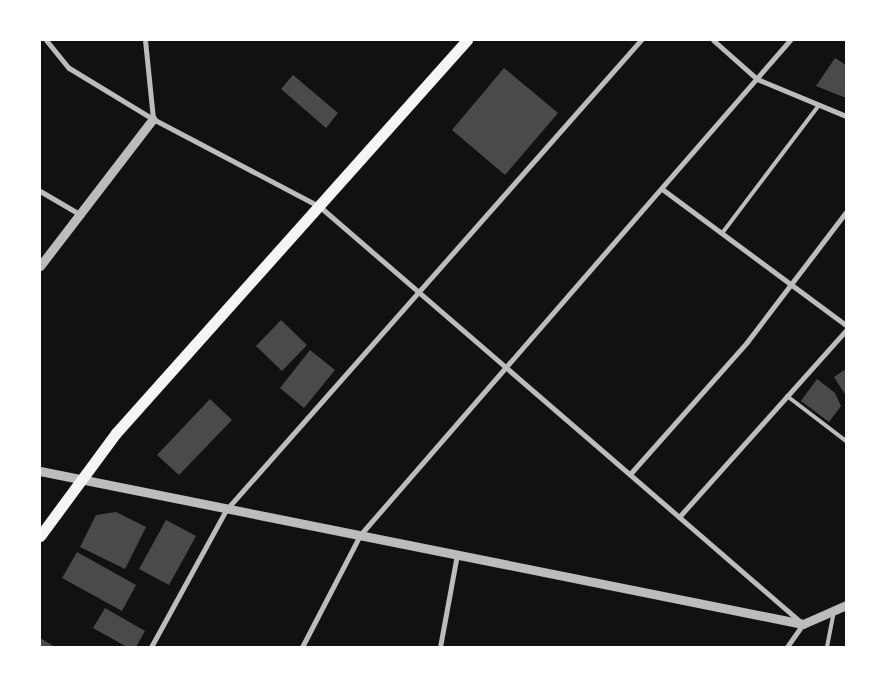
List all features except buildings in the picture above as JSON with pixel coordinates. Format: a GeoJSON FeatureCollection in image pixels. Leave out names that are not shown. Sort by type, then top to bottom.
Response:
{"type":"FeatureCollection","features":[{"type":"Feature","properties":{"kind":"main road"},"geometry":{"type":"LineString","coordinates":[[40,536],[79,480],[467,40]]}},
{"type":"Feature","properties":{"kind":"street"},"geometry":{"type":"LineString","coordinates":[[46,40],[70,68],[153,119],[319,206],[803,624]]}},
{"type":"Feature","properties":{"kind":"street"},"geometry":{"type":"LineString","coordinates":[[40,266],[153,119],[145,40]]}},
{"type":"Feature","properties":{"kind":"street"},"geometry":{"type":"LineString","coordinates":[[151,647],[226,510],[417,290],[641,40]]}},
{"type":"Feature","properties":{"kind":"street"},"geometry":{"type":"LineString","coordinates":[[713,40],[757,79],[846,116]]}},
{"type":"Feature","properties":{"kind":"street"},"geometry":{"type":"LineString","coordinates":[[302,647],[360,535],[504,365],[662,189],[790,40]]}},
{"type":"Feature","properties":{"kind":"street"},"geometry":{"type":"LineString","coordinates":[[662,189],[723,232],[789,286],[846,325]]}},
{"type":"Feature","properties":{"kind":"street"},"geometry":{"type":"LineString","coordinates":[[40,191],[81,215]]}},
{"type":"Feature","properties":{"kind":"street"},"geometry":{"type":"LineString","coordinates":[[630,474],[789,286],[846,212]]}},
{"type":"Feature","properties":{"kind":"street"},"geometry":{"type":"LineString","coordinates":[[679,517],[846,330]]}},
{"type":"Feature","properties":{"kind":"street"},"geometry":{"type":"LineString","coordinates":[[40,471],[226,510],[457,554],[803,624]]}},
{"type":"Feature","properties":{"kind":"street"},"geometry":{"type":"LineString","coordinates":[[440,647],[457,554]]}},
{"type":"Feature","properties":{"kind":"street"},"geometry":{"type":"LineString","coordinates":[[787,647],[803,624],[846,605]]}},
{"type":"Feature","properties":{"kind":"lane"},"geometry":{"type":"LineString","coordinates":[[723,232],[819,105]]}},
{"type":"Feature","properties":{"kind":"lane"},"geometry":{"type":"LineString","coordinates":[[787,396],[846,441]]}},
{"type":"Feature","properties":{"kind":"lane"},"geometry":{"type":"LineString","coordinates":[[827,647],[834,610]]}}]}
